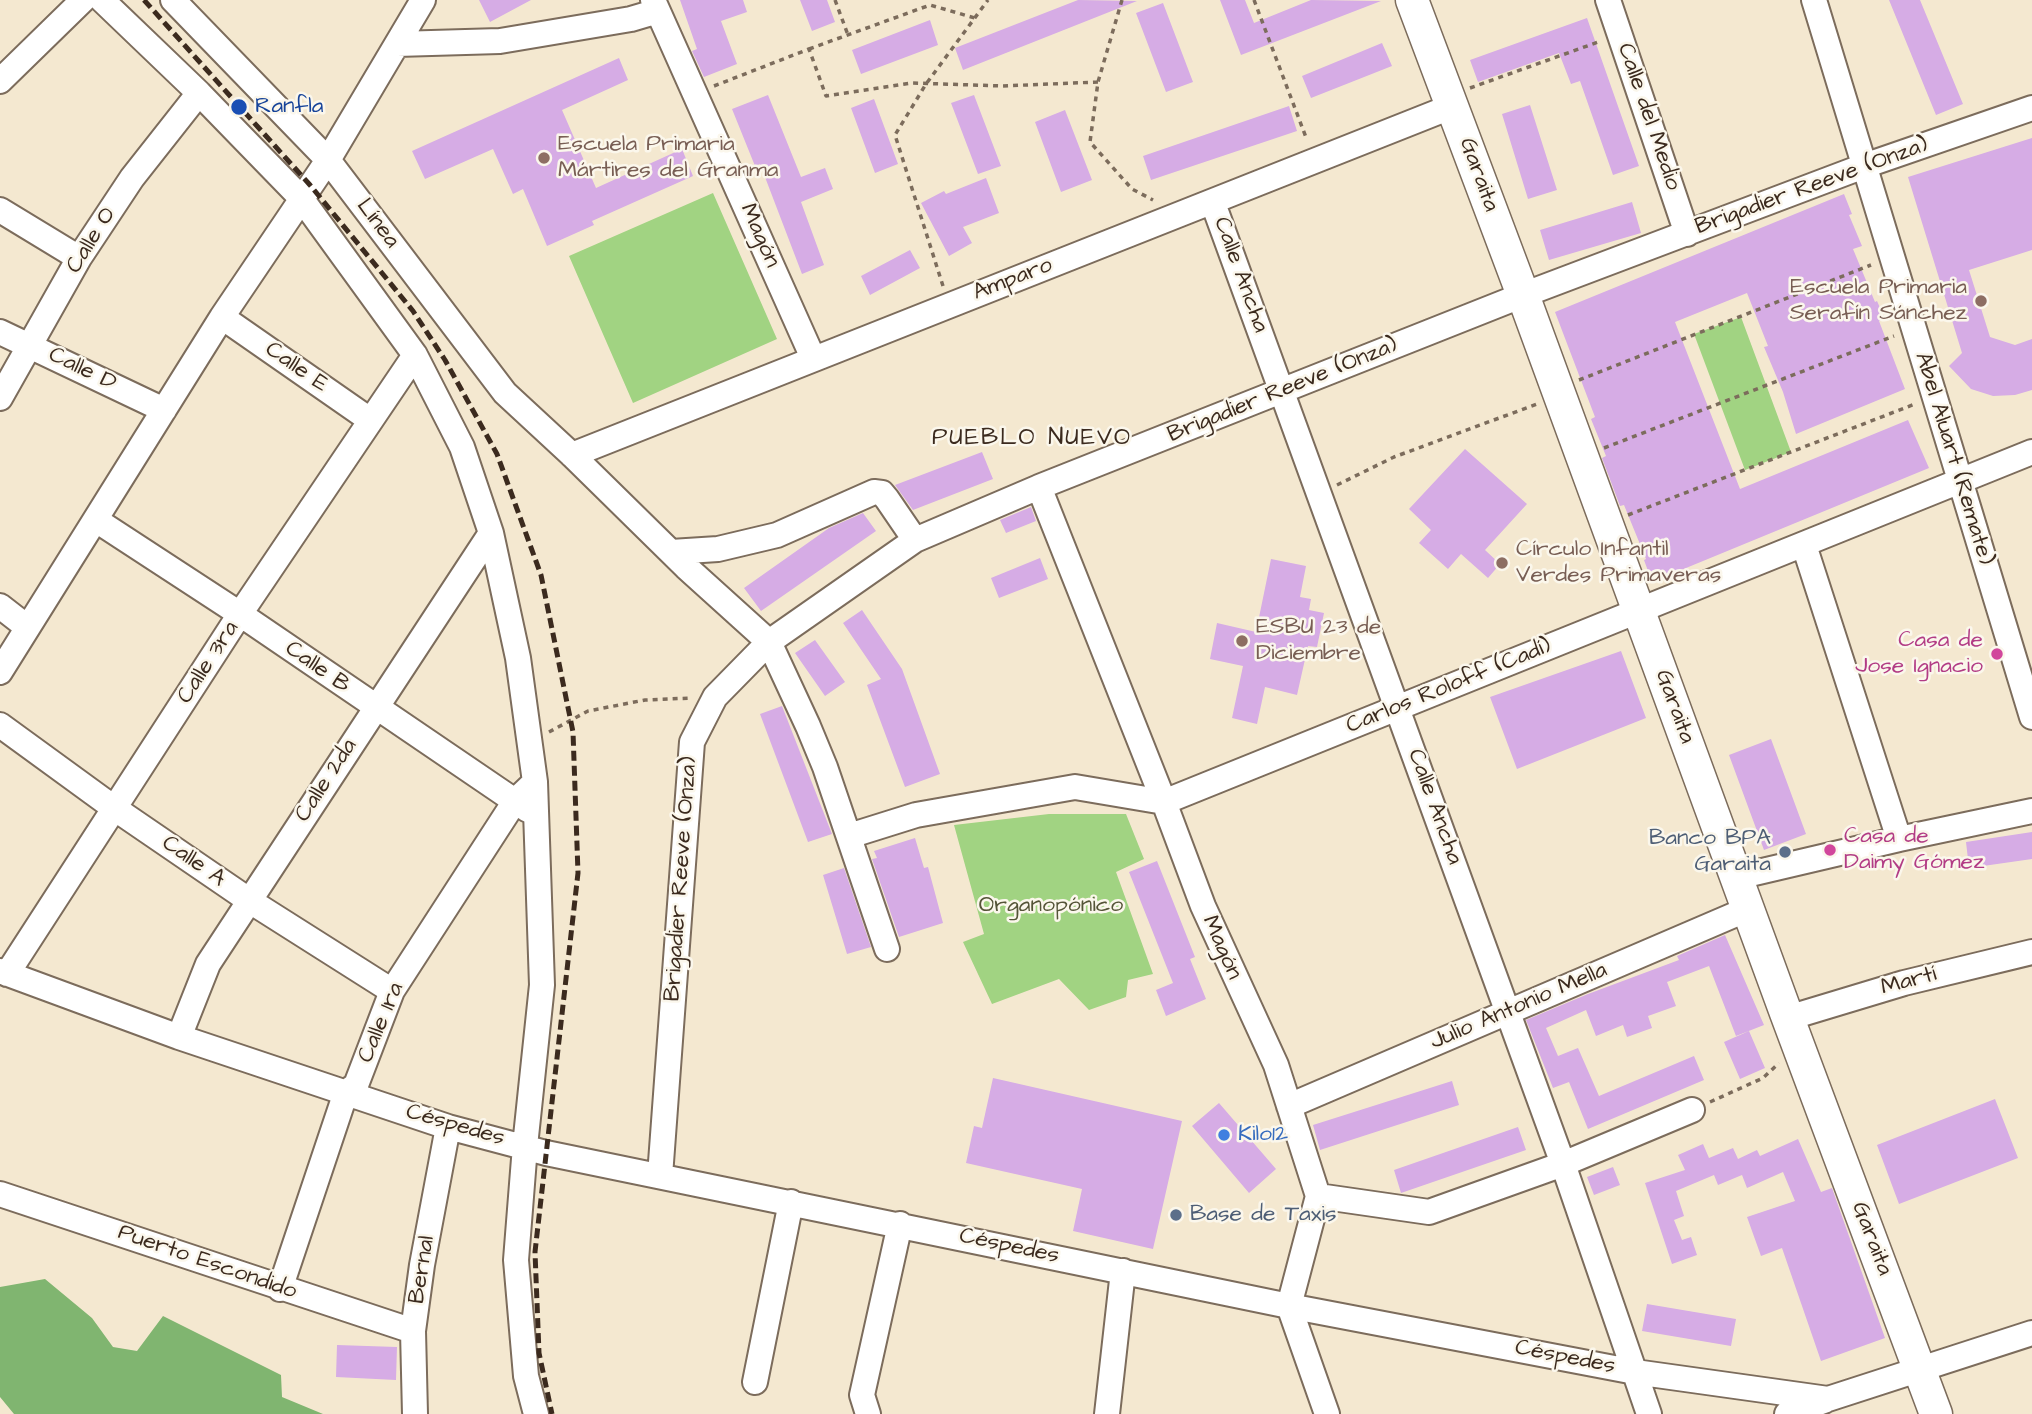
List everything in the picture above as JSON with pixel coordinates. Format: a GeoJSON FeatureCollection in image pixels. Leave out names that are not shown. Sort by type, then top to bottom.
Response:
{"type":"FeatureCollection","features":[{"type":"Feature","properties":{"kind":"main road","name":"Garaita"},"geometry":{"type":"LineString","coordinates":[[1412,0],[1936,1414]]}},
{"type":"Feature","properties":{"kind":"street"},"geometry":{"type":"LineString","coordinates":[[0,81],[83,0]]}},
{"type":"Feature","properties":{"kind":"street"},"geometry":{"type":"LineString","coordinates":[[102,0],[199,93],[302,198],[415,355],[462,447],[491,533],[519,658],[536,782],[542,985],[516,1260],[526,1376],[536,1414]]}},
{"type":"Feature","properties":{"kind":"street","name":"Línea"},"geometry":{"type":"LineString","coordinates":[[173,0],[328,160],[505,393],[769,642]]}},
{"type":"Feature","properties":{"kind":"street"},"geometry":{"type":"LineString","coordinates":[[0,671],[222,317],[328,160],[423,0]]}},
{"type":"Feature","properties":{"kind":"street","name":"Calle del Medio"},"geometry":{"type":"LineString","coordinates":[[1608,0],[1687,234]]}},
{"type":"Feature","properties":{"kind":"street","name":"Abel Aluart (Remate)"},"geometry":{"type":"LineString","coordinates":[[1814,0],[2032,717]]}},
{"type":"Feature","properties":{"kind":"street"},"geometry":{"type":"LineString","coordinates":[[397,44],[500,41],[631,19],[655,6]]}},
{"type":"Feature","properties":{"kind":"street","name":"Magón"},"geometry":{"type":"LineString","coordinates":[[655,6],[813,358]]}},
{"type":"Feature","properties":{"kind":"street","name":"Calle O"},"geometry":{"type":"LineString","coordinates":[[0,398],[79,258],[132,178],[199,93]]}},
{"type":"Feature","properties":{"kind":"street","name":"Amparo"},"geometry":{"type":"LineString","coordinates":[[572,455],[1315,162],[1451,101]]}},
{"type":"Feature","properties":{"kind":"street","name":"Brigadier Reeve (Onza)"},"geometry":{"type":"LineString","coordinates":[[660,1175],[692,742],[715,697],[769,642],[915,540],[1039,487],[1523,295],[1864,166],[2032,108]]}},
{"type":"Feature","properties":{"kind":"street","name":"Calle Ancha"},"geometry":{"type":"LineString","coordinates":[[1213,203],[1563,1164],[1649,1414]]}},
{"type":"Feature","properties":{"kind":"street"},"geometry":{"type":"LineString","coordinates":[[0,210],[79,258]]}},
{"type":"Feature","properties":{"kind":"street","name":"Calle E"},"geometry":{"type":"LineString","coordinates":[[222,317],[370,420]]}},
{"type":"Feature","properties":{"kind":"street","name":"Calle D"},"geometry":{"type":"LineString","coordinates":[[0,332],[32,345],[164,411]]}},
{"type":"Feature","properties":{"kind":"street","name":"Calle 3ra"},"geometry":{"type":"LineString","coordinates":[[4,973],[240,614],[415,355]]}},
{"type":"Feature","properties":{"kind":"street","name":"Carlos Roloff (Cadí)"},"geometry":{"type":"LineString","coordinates":[[1164,802],[2032,452]]}},
{"type":"Feature","properties":{"kind":"street","name":"Magón"},"geometry":{"type":"LineString","coordinates":[[1039,487],[1203,906],[1276,1065],[1318,1196]]}},
{"type":"Feature","properties":{"kind":"street"},"geometry":{"type":"LineString","coordinates":[[671,552],[718,550],[777,535],[874,492],[882,493],[915,540]]}},
{"type":"Feature","properties":{"kind":"street","name":"Calle B"},"geometry":{"type":"LineString","coordinates":[[96,520],[240,614],[537,817]]}},
{"type":"Feature","properties":{"kind":"street","name":"Calle 2da"},"geometry":{"type":"LineString","coordinates":[[179,1037],[208,964],[491,533]]}},
{"type":"Feature","properties":{"kind":"street"},"geometry":{"type":"LineString","coordinates":[[1804,545],[1899,839]]}},
{"type":"Feature","properties":{"kind":"street"},"geometry":{"type":"LineString","coordinates":[[0,606],[27,627]]}},
{"type":"Feature","properties":{"kind":"street"},"geometry":{"type":"LineString","coordinates":[[769,642],[808,726],[887,949]]}},
{"type":"Feature","properties":{"kind":"street","name":"Calle A"},"geometry":{"type":"LineString","coordinates":[[0,725],[114,808],[250,901],[392,991]]}},
{"type":"Feature","properties":{"kind":"street","name":"Calle 1ra"},"geometry":{"type":"LineString","coordinates":[[280,1289],[346,1092],[356,1085],[392,991],[515,801],[536,782]]}},
{"type":"Feature","properties":{"kind":"street"},"geometry":{"type":"LineString","coordinates":[[849,836],[916,815],[1075,787],[1164,802]]}},
{"type":"Feature","properties":{"kind":"street"},"geometry":{"type":"LineString","coordinates":[[1737,877],[2032,811]]}},
{"type":"Feature","properties":{"kind":"street","name":"Julio Antonio Mella"},"geometry":{"type":"LineString","coordinates":[[1289,1106],[1748,909]]}},
{"type":"Feature","properties":{"kind":"street","name":"Martí"},"geometry":{"type":"LineString","coordinates":[[1793,1031],[1904,982],[2032,952]]}},
{"type":"Feature","properties":{"kind":"street","name":"Céspedes"},"geometry":{"type":"LineString","coordinates":[[4,973],[179,1037],[448,1127],[547,1153],[1289,1306],[1635,1372],[1828,1399],[2032,1333]]}},
{"type":"Feature","properties":{"kind":"street"},"geometry":{"type":"LineString","coordinates":[[1326,1414],[1289,1306],[1318,1196],[1430,1212],[1563,1164],[1692,1111]]}},
{"type":"Feature","properties":{"kind":"street","name":"Bernal"},"geometry":{"type":"LineString","coordinates":[[415,1414],[413,1331],[422,1265],[448,1127]]}},
{"type":"Feature","properties":{"kind":"street","name":"Puerto Escondido"},"geometry":{"type":"LineString","coordinates":[[0,1194],[413,1331]]}},
{"type":"Feature","properties":{"kind":"street"},"geometry":{"type":"LineString","coordinates":[[755,1382],[791,1202]]}},
{"type":"Feature","properties":{"kind":"street"},"geometry":{"type":"LineString","coordinates":[[868,1414],[862,1395],[900,1224]]}},
{"type":"Feature","properties":{"kind":"street"},"geometry":{"type":"LineString","coordinates":[[1107,1414],[1123,1271]]}},
{"type":"Feature","properties":{"kind":"street"},"geometry":{"type":"LineString","coordinates":[[1787,1414],[1828,1399]]}},
{"type":"Feature","properties":{"kind":"path"},"geometry":{"type":"LineString","coordinates":[[835,0],[848,35]]}},
{"type":"Feature","properties":{"kind":"path"},"geometry":{"type":"LineString","coordinates":[[949,305],[895,135],[926,84],[988,0]]}},
{"type":"Feature","properties":{"kind":"path"},"geometry":{"type":"LineString","coordinates":[[1122,0],[1098,82],[1090,142],[1132,189],[1179,215]]}},
{"type":"Feature","properties":{"kind":"path"},"geometry":{"type":"LineString","coordinates":[[1254,0],[1315,162]]}},
{"type":"Feature","properties":{"kind":"path"},"geometry":{"type":"LineString","coordinates":[[695,94],[930,5],[975,18]]}},
{"type":"Feature","properties":{"kind":"path"},"geometry":{"type":"LineString","coordinates":[[1451,101],[1620,34]]}},
{"type":"Feature","properties":{"kind":"path"},"geometry":{"type":"LineString","coordinates":[[809,49],[826,96],[912,83],[1002,86],[1098,82]]}},
{"type":"Feature","properties":{"kind":"path"},"geometry":{"type":"LineString","coordinates":[[1319,491],[1348,481],[1394,457],[1892,257]]}},
{"type":"Feature","properties":{"kind":"path"},"geometry":{"type":"LineString","coordinates":[[1582,457],[1913,328]]}},
{"type":"Feature","properties":{"kind":"path"},"geometry":{"type":"LineString","coordinates":[[1607,523],[1935,397]]}},
{"type":"Feature","properties":{"kind":"path"},"geometry":{"type":"LineString","coordinates":[[530,742],[588,711],[645,700],[715,697]]}},
{"type":"Feature","properties":{"kind":"path"},"geometry":{"type":"LineString","coordinates":[[1692,1111],[1763,1078],[1793,1031]]}},
{"type":"Feature","properties":{"kind":"green space"},"geometry":{"type":"Polygon","coordinates":[[[713,193],[777,339],[633,403],[569,256],[713,193]]]}},
{"type":"Feature","properties":{"kind":"green space"},"geometry":{"type":"Polygon","coordinates":[[[1741,317],[1791,452],[1745,470],[1694,334],[1741,317]]]}},
{"type":"Feature","properties":{"kind":"green space","name":"Organopónico"},"geometry":{"type":"Polygon","coordinates":[[[1049,814],[1126,814],[1144,859],[1116,872],[1153,974],[1128,980],[1126,997],[1089,1010],[1059,979],[992,1004],[963,942],[984,934],[954,825],[1049,814]]]}},
{"type":"Feature","properties":{"kind":"green space"},"geometry":{"type":"Polygon","coordinates":[[[45,1279],[92,1318],[113,1347],[137,1351],[163,1316],[281,1375],[282,1397],[323,1414],[14,1414],[0,1397],[0,1287],[45,1279]]]}},
{"type":"Feature","properties":{"kind":"building"},"geometry":{"type":"Polygon","coordinates":[[[479,0],[531,0],[490,22],[479,0]]]}},
{"type":"Feature","properties":{"kind":"building"},"geometry":{"type":"Polygon","coordinates":[[[680,0],[743,0],[747,12],[721,21],[737,64],[704,77],[692,51],[697,49],[680,0]]]}},
{"type":"Feature","properties":{"kind":"building"},"geometry":{"type":"Polygon","coordinates":[[[800,0],[827,0],[835,22],[812,31],[800,0]]]}},
{"type":"Feature","properties":{"kind":"building"},"geometry":{"type":"Polygon","coordinates":[[[1078,0],[1137,1],[963,70],[955,48],[1078,0]]]}},
{"type":"Feature","properties":{"kind":"building"},"geometry":{"type":"Polygon","coordinates":[[[1220,0],[1245,0],[1254,23],[1311,0],[1381,1],[1241,55],[1220,0]]]}},
{"type":"Feature","properties":{"kind":"building"},"geometry":{"type":"Polygon","coordinates":[[[1889,0],[1920,0],[1963,104],[1936,115],[1889,0]]]}},
{"type":"Feature","properties":{"kind":"building"},"geometry":{"type":"Polygon","coordinates":[[[1163,3],[1193,82],[1166,92],[1136,13],[1163,3]]]}},
{"type":"Feature","properties":{"kind":"building"},"geometry":{"type":"Polygon","coordinates":[[[1587,18],[1639,166],[1613,175],[1580,81],[1571,84],[1559,53],[1478,82],[1470,60],[1587,18]]]}},
{"type":"Feature","properties":{"kind":"building"},"geometry":{"type":"Polygon","coordinates":[[[930,20],[938,45],[861,74],[852,50],[930,20]]]}},
{"type":"Feature","properties":{"kind":"building"},"geometry":{"type":"Polygon","coordinates":[[[1382,43],[1392,66],[1311,98],[1302,76],[1382,43]]]}},
{"type":"Feature","properties":{"kind":"building"},"geometry":{"type":"Polygon","coordinates":[[[619,58],[628,80],[562,110],[596,188],[682,149],[693,176],[592,221],[594,225],[547,246],[523,189],[513,194],[493,149],[425,179],[412,151],[619,58]]]}},
{"type":"Feature","properties":{"kind":"building"},"geometry":{"type":"Polygon","coordinates":[[[768,95],[801,177],[825,168],[833,189],[801,202],[824,265],[802,274],[760,164],[755,166],[732,109],[768,95]]]}},
{"type":"Feature","properties":{"kind":"building"},"geometry":{"type":"Polygon","coordinates":[[[974,95],[1001,166],[978,174],[951,103],[974,95]]]}},
{"type":"Feature","properties":{"kind":"building"},"geometry":{"type":"Polygon","coordinates":[[[874,99],[898,164],[875,173],[851,108],[874,99]]]}},
{"type":"Feature","properties":{"kind":"building"},"geometry":{"type":"Polygon","coordinates":[[[1530,105],[1557,190],[1528,199],[1502,114],[1530,105]]]}},
{"type":"Feature","properties":{"kind":"building"},"geometry":{"type":"Polygon","coordinates":[[[1289,106],[1297,131],[1151,180],[1143,156],[1289,106]]]}},
{"type":"Feature","properties":{"kind":"building"},"geometry":{"type":"Polygon","coordinates":[[[1065,110],[1092,180],[1061,192],[1035,122],[1065,110]]]}},
{"type":"Feature","properties":{"kind":"building"},"geometry":{"type":"Polygon","coordinates":[[[2032,138],[2032,250],[1969,270],[1990,337],[2015,345],[2032,339],[2032,390],[2015,395],[1993,396],[1971,389],[1949,366],[1962,353],[1908,177],[2032,138]]]}},
{"type":"Feature","properties":{"kind":"building"},"geometry":{"type":"Polygon","coordinates":[[[986,178],[999,213],[963,227],[972,243],[949,256],[921,203],[944,191],[946,194],[986,178]]]}},
{"type":"Feature","properties":{"kind":"building"},"geometry":{"type":"Polygon","coordinates":[[[1844,194],[1852,214],[1849,215],[1862,246],[1853,249],[1885,319],[1879,321],[1905,389],[1796,434],[1783,392],[1764,347],[1768,346],[1747,293],[1675,322],[1740,489],[1908,420],[1929,468],[1652,582],[1644,560],[1646,559],[1624,505],[1620,506],[1602,458],[1606,456],[1591,419],[1595,417],[1555,312],[1844,194]]]}},
{"type":"Feature","properties":{"kind":"building"},"geometry":{"type":"Polygon","coordinates":[[[1632,202],[1641,233],[1549,260],[1540,230],[1632,202]]]}},
{"type":"Feature","properties":{"kind":"building"},"geometry":{"type":"Polygon","coordinates":[[[910,250],[920,268],[870,295],[861,276],[910,250]]]}},
{"type":"Feature","properties":{"kind":"building"},"geometry":{"type":"Polygon","coordinates":[[[1465,449],[1527,504],[1485,550],[1500,564],[1488,578],[1461,554],[1448,569],[1419,543],[1431,530],[1409,509],[1465,449]]]}},
{"type":"Feature","properties":{"kind":"building"},"geometry":{"type":"Polygon","coordinates":[[[982,452],[993,479],[913,510],[895,485],[982,452]]]}},
{"type":"Feature","properties":{"kind":"building"},"geometry":{"type":"Polygon","coordinates":[[[1031,507],[1036,521],[1006,533],[1000,520],[1031,507]]]}},
{"type":"Feature","properties":{"kind":"building"},"geometry":{"type":"Polygon","coordinates":[[[863,513],[876,531],[761,611],[744,588],[829,528],[863,513]]]}},
{"type":"Feature","properties":{"kind":"building"},"geometry":{"type":"Polygon","coordinates":[[[1040,558],[1048,579],[999,598],[991,578],[1040,558]]]}},
{"type":"Feature","properties":{"kind":"building"},"geometry":{"type":"Polygon","coordinates":[[[1271,559],[1306,566],[1300,597],[1311,599],[1309,610],[1324,613],[1317,647],[1308,646],[1297,695],[1265,687],[1257,724],[1232,718],[1243,666],[1210,659],[1217,623],[1256,632],[1271,559]]]}},
{"type":"Feature","properties":{"kind":"building"},"geometry":{"type":"Polygon","coordinates":[[[862,610],[902,669],[940,774],[905,787],[867,685],[881,679],[843,623],[862,610]]]}},
{"type":"Feature","properties":{"kind":"building"},"geometry":{"type":"Polygon","coordinates":[[[815,640],[845,682],[825,696],[795,653],[815,640]]]}},
{"type":"Feature","properties":{"kind":"building"},"geometry":{"type":"Polygon","coordinates":[[[1621,651],[1646,718],[1517,769],[1490,697],[1621,651]]]}},
{"type":"Feature","properties":{"kind":"building"},"geometry":{"type":"Polygon","coordinates":[[[782,706],[832,834],[808,842],[760,714],[782,706]]]}},
{"type":"Feature","properties":{"kind":"building"},"geometry":{"type":"Polygon","coordinates":[[[1771,739],[1806,834],[1764,850],[1729,755],[1771,739]]]}},
{"type":"Feature","properties":{"kind":"building"},"geometry":{"type":"Polygon","coordinates":[[[2032,832],[2032,859],[1969,868],[1966,842],[2032,832]]]}},
{"type":"Feature","properties":{"kind":"building"},"geometry":{"type":"Polygon","coordinates":[[[915,838],[924,868],[928,867],[943,923],[899,937],[872,859],[877,858],[874,851],[915,838]]]}},
{"type":"Feature","properties":{"kind":"building"},"geometry":{"type":"Polygon","coordinates":[[[1157,861],[1195,957],[1190,959],[1206,999],[1166,1016],[1156,990],[1173,983],[1129,872],[1157,861]]]}},
{"type":"Feature","properties":{"kind":"building"},"geometry":{"type":"Polygon","coordinates":[[[844,868],[871,947],[847,954],[823,875],[844,868]]]}},
{"type":"Feature","properties":{"kind":"building"},"geometry":{"type":"Polygon","coordinates":[[[1725,935],[1764,1025],[1736,1036],[1709,966],[1667,982],[1676,1006],[1648,1016],[1652,1028],[1627,1037],[1623,1025],[1596,1036],[1586,1010],[1546,1028],[1558,1056],[1578,1048],[1599,1096],[1694,1056],[1704,1080],[1588,1129],[1569,1082],[1553,1088],[1526,1020],[1679,960],[1677,956],[1725,935]]]}},
{"type":"Feature","properties":{"kind":"building"},"geometry":{"type":"Polygon","coordinates":[[[1749,1031],[1765,1068],[1740,1079],[1724,1042],[1749,1031]]]}},
{"type":"Feature","properties":{"kind":"building"},"geometry":{"type":"Polygon","coordinates":[[[993,1078],[1182,1121],[1153,1249],[1073,1231],[1082,1189],[966,1163],[974,1126],[982,1128],[993,1078]]]}},
{"type":"Feature","properties":{"kind":"building"},"geometry":{"type":"Polygon","coordinates":[[[1452,1081],[1459,1105],[1320,1150],[1313,1125],[1452,1081]]]}},
{"type":"Feature","properties":{"kind":"building"},"geometry":{"type":"Polygon","coordinates":[[[1995,1099],[2018,1158],[1899,1204],[1877,1145],[1995,1099]]]}},
{"type":"Feature","properties":{"kind":"building"},"geometry":{"type":"Polygon","coordinates":[[[1219,1103],[1276,1169],[1249,1193],[1192,1126],[1219,1103]]]}},
{"type":"Feature","properties":{"kind":"building"},"geometry":{"type":"Polygon","coordinates":[[[1518,1127],[1526,1150],[1401,1193],[1394,1170],[1518,1127]]]}},
{"type":"Feature","properties":{"kind":"building"},"geometry":{"type":"Polygon","coordinates":[[[1798,1139],[1821,1192],[1832,1188],[1885,1338],[1821,1361],[1782,1248],[1761,1256],[1747,1217],[1795,1201],[1783,1172],[1747,1188],[1742,1175],[1718,1185],[1714,1175],[1676,1191],[1684,1216],[1674,1220],[1682,1240],[1691,1237],[1697,1255],[1672,1264],[1645,1183],[1685,1170],[1678,1155],[1703,1144],[1709,1158],[1733,1148],[1738,1159],[1757,1150],[1760,1156],[1798,1139]]]}},
{"type":"Feature","properties":{"kind":"building"},"geometry":{"type":"Polygon","coordinates":[[[1613,1167],[1620,1185],[1594,1195],[1587,1177],[1613,1167]]]}},
{"type":"Feature","properties":{"kind":"building"},"geometry":{"type":"Polygon","coordinates":[[[1647,1304],[1736,1319],[1731,1346],[1642,1331],[1647,1304]]]}},
{"type":"Feature","properties":{"kind":"building"},"geometry":{"type":"Polygon","coordinates":[[[337,1345],[397,1347],[396,1380],[336,1377],[337,1345]]]}},
{"type":"Feature","properties":{"kind":"railway"},"geometry":{"type":"LineString","coordinates":[[144,0],[310,185],[413,311],[445,360],[497,454],[541,575],[573,732],[578,873],[535,1252],[539,1353],[552,1414]]}},
{"type":"Feature","properties":{"kind":"place","name":"Ranfla"},"geometry":{"type":"Point","coordinates":[239,107]}},
{"type":"Feature","properties":{"kind":"place","name":"Escuela Primaria Mártires del Granma"},"geometry":{"type":"Point","coordinates":[544,158]}},
{"type":"Feature","properties":{"kind":"place","name":"Escuela Primaria Serafín Sánchez"},"geometry":{"type":"Point","coordinates":[1981,301]}},
{"type":"Feature","properties":{"kind":"place","name":"Círculo Infantil Verdes Primaveras"},"geometry":{"type":"Point","coordinates":[1502,563]}},
{"type":"Feature","properties":{"kind":"place","name":"ESBU 23 de Diciembre"},"geometry":{"type":"Point","coordinates":[1242,641]}},
{"type":"Feature","properties":{"kind":"place","name":"Casa de Jose Ignacio"},"geometry":{"type":"Point","coordinates":[1997,654]}},
{"type":"Feature","properties":{"kind":"place","name":"Casa de Daimy Gómez"},"geometry":{"type":"Point","coordinates":[1830,850]}},
{"type":"Feature","properties":{"kind":"place","name":"Banco BPA Garaita"},"geometry":{"type":"Point","coordinates":[1785,852]}},
{"type":"Feature","properties":{"kind":"place","name":"Kilo12"},"geometry":{"type":"Point","coordinates":[1224,1135]}},
{"type":"Feature","properties":{"kind":"place","name":"Base de Taxis"},"geometry":{"type":"Point","coordinates":[1176,1215]}},
{"type":"Feature","properties":{"kind":"district","name":"PUEBLO NUEVO"},"geometry":{"type":"Point","coordinates":[1032,439]}}]}
